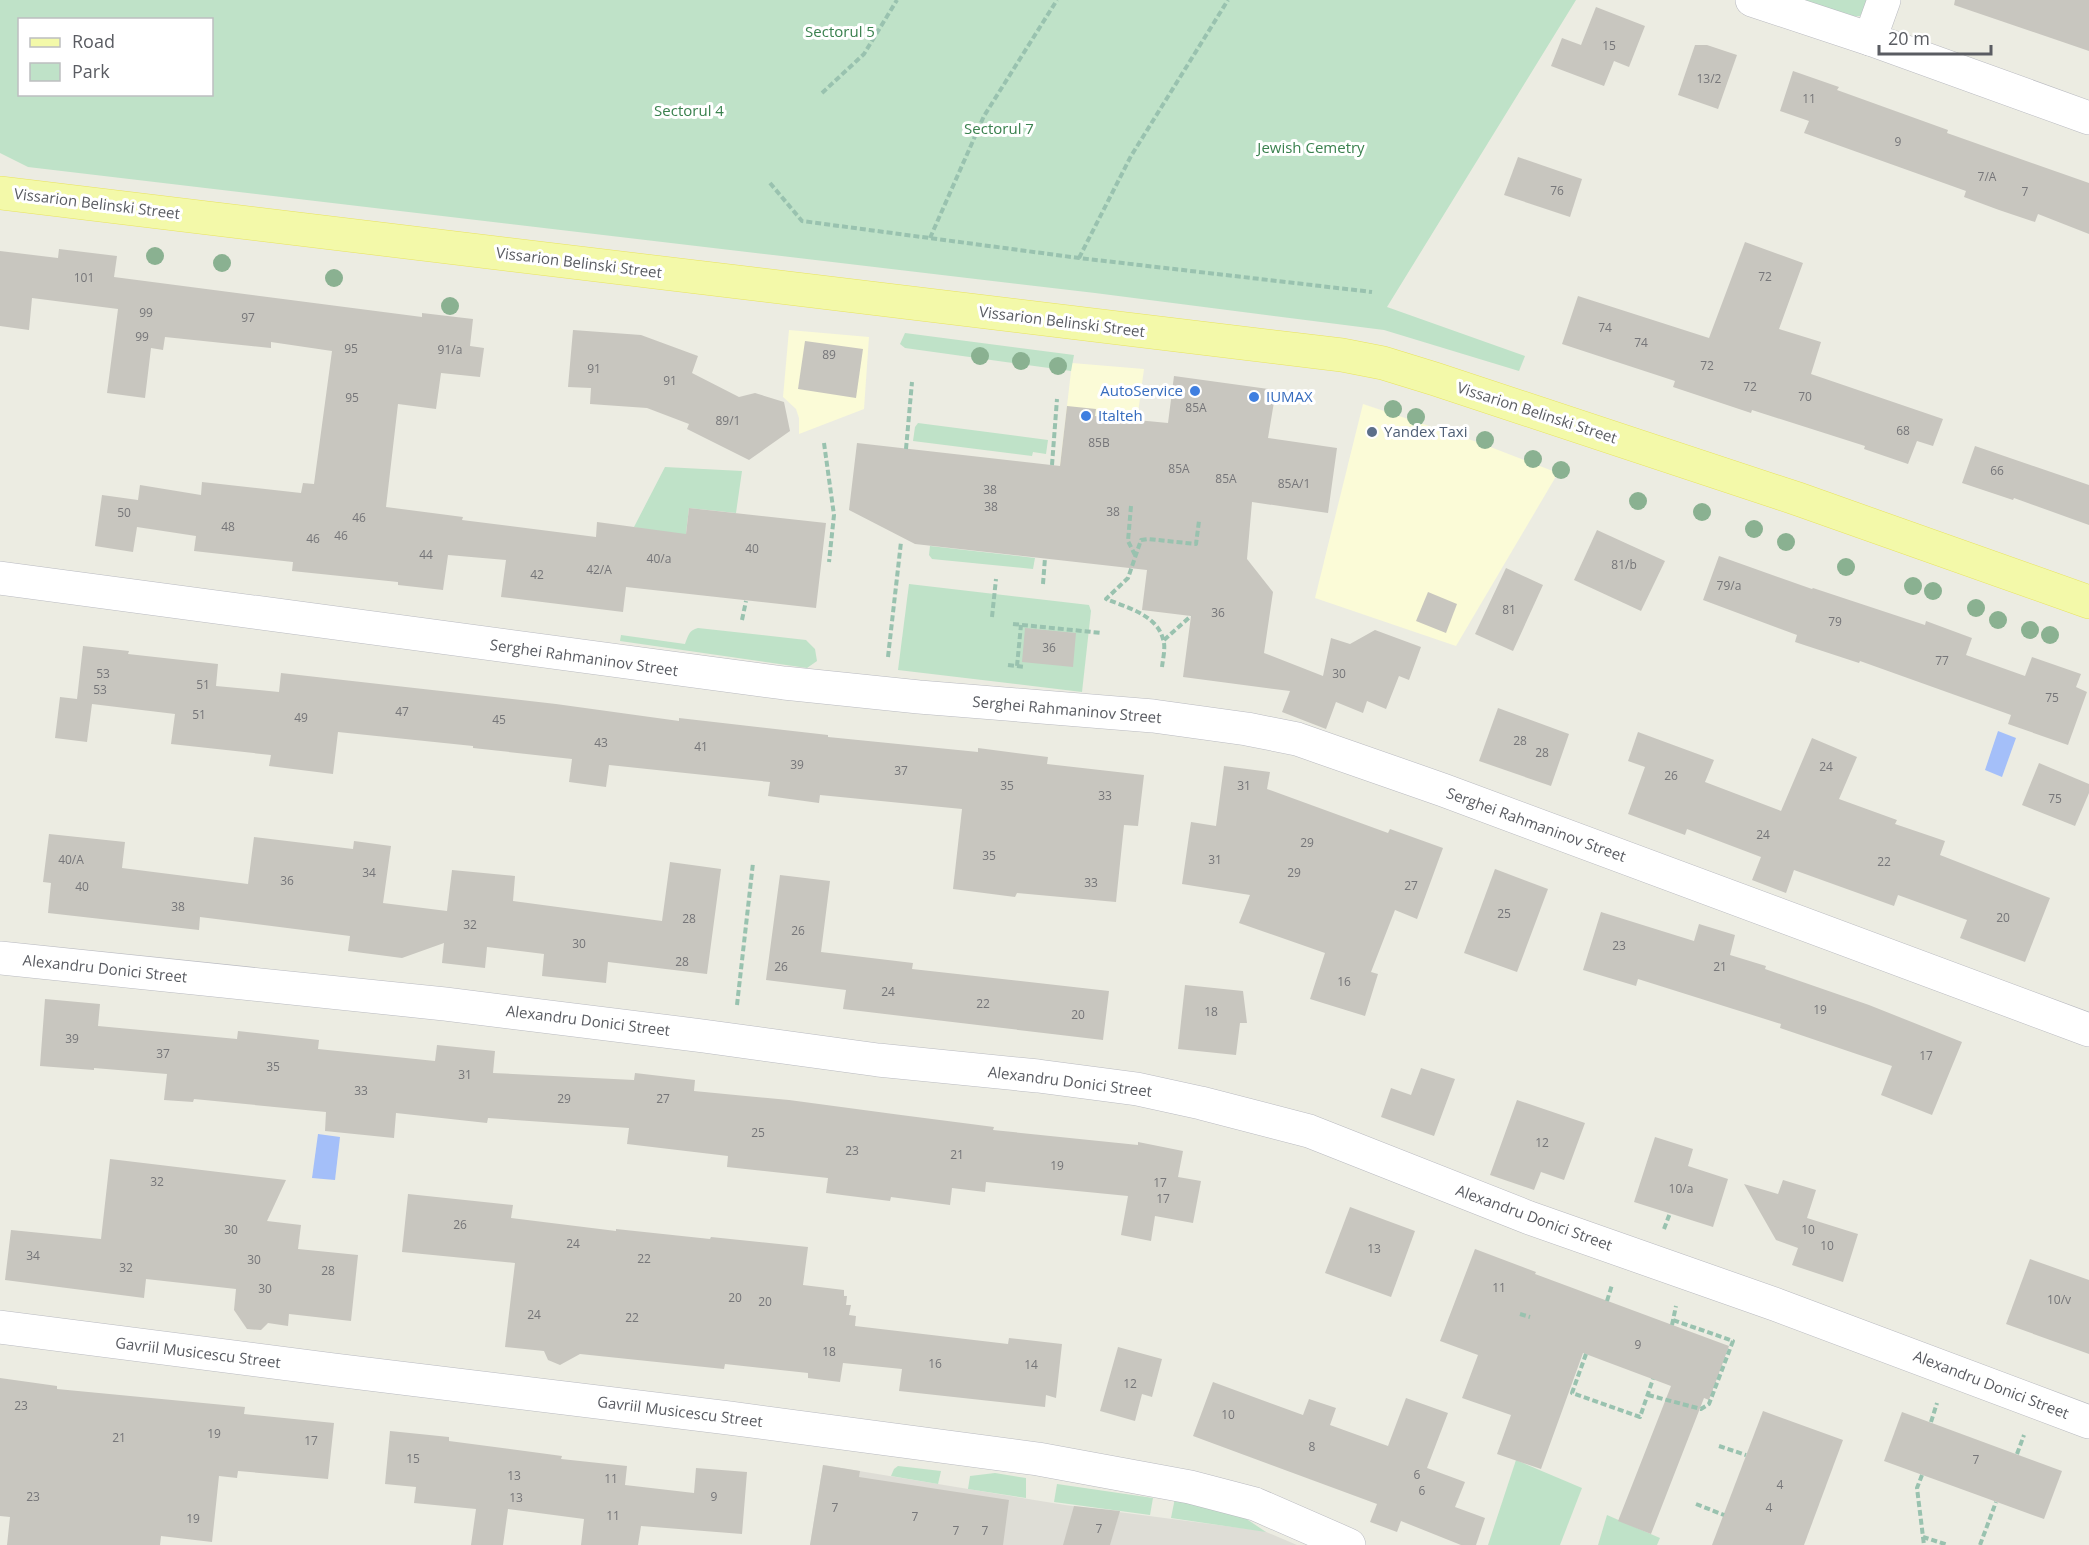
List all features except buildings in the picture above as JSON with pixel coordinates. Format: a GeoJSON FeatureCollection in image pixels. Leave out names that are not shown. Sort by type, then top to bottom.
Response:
{"type":"FeatureCollection","features":[{"type":"Feature","properties":{"kind":"main road","name":"Vissarion Belinski Street"},"geometry":{"type":"LineString","coordinates":[[0,193],[1342,355],[1383,363],[1798,499],[2089,602]]}},
{"type":"Feature","properties":{"kind":"street"},"geometry":{"type":"LineString","coordinates":[[1752,0],[1870,39],[2089,118]]}},
{"type":"Feature","properties":{"kind":"street"},"geometry":{"type":"LineString","coordinates":[[1870,39],[1884,0]]}},
{"type":"Feature","properties":{"kind":"street","name":"Serghei Rahmaninov Street"},"geometry":{"type":"LineString","coordinates":[[0,578],[627,664],[884,694],[1153,716],[1248,729],[1297,739],[1443,790],[2089,1030]]}},
{"type":"Feature","properties":{"kind":"street","name":"Alexandru Donici Street"},"geometry":{"type":"LineString","coordinates":[[0,958],[445,1004],[878,1060],[1038,1076],[1137,1089],[1201,1103],[1309,1131],[1527,1217],[1777,1305],[2089,1422]]}},
{"type":"Feature","properties":{"kind":"street","name":"Gavriil Musicescu Street"},"geometry":{"type":"LineString","coordinates":[[0,1327],[1038,1459],[1190,1487],[1255,1504],[1349,1545]]}},
{"type":"Feature","properties":{"kind":"path"},"geometry":{"type":"LineString","coordinates":[[822,93],[864,54],[897,0]]}},
{"type":"Feature","properties":{"kind":"path"},"geometry":{"type":"LineString","coordinates":[[930,238],[984,116],[1057,0]]}},
{"type":"Feature","properties":{"kind":"path"},"geometry":{"type":"LineString","coordinates":[[1079,258],[1131,156],[1228,0]]}},
{"type":"Feature","properties":{"kind":"path"},"geometry":{"type":"LineString","coordinates":[[770,183],[802,221],[1079,258],[1372,292]]}},
{"type":"Feature","properties":{"kind":"path"},"geometry":{"type":"LineString","coordinates":[[906,448],[912,382]]}},
{"type":"Feature","properties":{"kind":"path"},"geometry":{"type":"LineString","coordinates":[[1052,465],[1057,399]]}},
{"type":"Feature","properties":{"kind":"path"},"geometry":{"type":"LineString","coordinates":[[825,443],[834,515],[829,561]]}},
{"type":"Feature","properties":{"kind":"path"},"geometry":{"type":"LineString","coordinates":[[1131,506],[1128,541],[1136,556]]}},
{"type":"Feature","properties":{"kind":"path"},"geometry":{"type":"LineString","coordinates":[[1162,667],[1164,640],[1160,630],[1136,611],[1106,599],[1128,578],[1141,540],[1196,544],[1199,521]]}},
{"type":"Feature","properties":{"kind":"path"},"geometry":{"type":"LineString","coordinates":[[884,694],[901,542]]}},
{"type":"Feature","properties":{"kind":"path"},"geometry":{"type":"LineString","coordinates":[[1043,584],[1045,558]]}},
{"type":"Feature","properties":{"kind":"path"},"geometry":{"type":"LineString","coordinates":[[992,617],[996,579]]}},
{"type":"Feature","properties":{"kind":"path"},"geometry":{"type":"LineString","coordinates":[[742,620],[746,601]]}},
{"type":"Feature","properties":{"kind":"path"},"geometry":{"type":"LineString","coordinates":[[1164,640],[1191,616]]}},
{"type":"Feature","properties":{"kind":"path"},"geometry":{"type":"LineString","coordinates":[[1013,624],[1102,633]]}},
{"type":"Feature","properties":{"kind":"path"},"geometry":{"type":"LineString","coordinates":[[1017,666],[1021,625]]}},
{"type":"Feature","properties":{"kind":"path"},"geometry":{"type":"LineString","coordinates":[[733,1040],[753,862]]}},
{"type":"Feature","properties":{"kind":"path"},"geometry":{"type":"LineString","coordinates":[[1520,1314],[1530,1317]]}},
{"type":"Feature","properties":{"kind":"path"},"geometry":{"type":"LineString","coordinates":[[1648,1395],[1701,1409],[1709,1404],[1733,1341],[1673,1320]]}},
{"type":"Feature","properties":{"kind":"path"},"geometry":{"type":"LineString","coordinates":[[1586,1354],[1572,1393],[1640,1417],[1653,1379]]}},
{"type":"Feature","properties":{"kind":"path"},"geometry":{"type":"LineString","coordinates":[[1719,1446],[1746,1455]]}},
{"type":"Feature","properties":{"kind":"path"},"geometry":{"type":"LineString","coordinates":[[1922,1475],[1917,1488],[1923,1545]]}},
{"type":"Feature","properties":{"kind":"path"},"geometry":{"type":"LineString","coordinates":[[1980,1545],[1996,1502]]}},
{"type":"Feature","properties":{"kind":"path"},"geometry":{"type":"LineString","coordinates":[[1696,1504],[1724,1515]]}},
{"type":"Feature","properties":{"kind":"path"},"geometry":{"type":"LineString","coordinates":[[1923,1537],[1948,1545]]}},
{"type":"Feature","properties":{"kind":"shaded area"},"geometry":{"type":"Polygon","coordinates":[[[789,330],[869,337],[864,409],[799,434],[799,418],[796,409],[783,397],[789,330]]]}},
{"type":"Feature","properties":{"kind":"shaded area"},"geometry":{"type":"Polygon","coordinates":[[[1072,363],[1144,369],[1137,420],[1060,466],[1072,363]]]}},
{"type":"Feature","properties":{"kind":"shaded area"},"geometry":{"type":"Polygon","coordinates":[[[1363,404],[1480,443],[1558,473],[1456,646],[1315,598],[1363,404]]]}},
{"type":"Feature","properties":{"kind":"shaded area"},"geometry":{"type":"Polygon","coordinates":[[[823,1465],[1065,1505],[1264,1531],[1297,1545],[810,1545],[823,1465]]]}},
{"type":"Feature","properties":{"kind":"green space","name":"Jewish Cemetry"},"geometry":{"type":"Polygon","coordinates":[[[0,0],[1576,0],[1387,307],[1525,356],[1519,371],[1384,330],[1095,293],[28,167],[0,153],[0,0]]]}},
{"type":"Feature","properties":{"kind":"green space"},"geometry":{"type":"Polygon","coordinates":[[[1800,0],[1870,0],[1860,16],[1850,17],[1800,0]]]}},
{"type":"Feature","properties":{"kind":"green space"},"geometry":{"type":"Polygon","coordinates":[[[905,333],[1074,355],[1071,371],[905,348],[900,344],[905,333]]]}},
{"type":"Feature","properties":{"kind":"green space"},"geometry":{"type":"Polygon","coordinates":[[[918,423],[1048,440],[1046,454],[1033,452],[1032,456],[913,441],[915,427],[918,423]]]}},
{"type":"Feature","properties":{"kind":"green space"},"geometry":{"type":"Polygon","coordinates":[[[665,467],[742,471],[736,513],[689,508],[685,542],[634,527],[665,467]]]}},
{"type":"Feature","properties":{"kind":"green space"},"geometry":{"type":"Polygon","coordinates":[[[930,546],[1035,558],[1033,569],[932,559],[929,555],[930,546]]]}},
{"type":"Feature","properties":{"kind":"green space"},"geometry":{"type":"Polygon","coordinates":[[[909,584],[1089,605],[1091,611],[1082,692],[898,670],[909,584]]]}},
{"type":"Feature","properties":{"kind":"green space"},"geometry":{"type":"Polygon","coordinates":[[[698,628],[806,640],[815,649],[817,661],[807,668],[620,641],[621,635],[685,644],[691,632],[698,628]]]}},
{"type":"Feature","properties":{"kind":"green space"},"geometry":{"type":"Polygon","coordinates":[[[1516,1460],[1582,1488],[1560,1545],[1488,1545],[1516,1460]]]}},
{"type":"Feature","properties":{"kind":"green space"},"geometry":{"type":"Polygon","coordinates":[[[898,1466],[941,1471],[938,1484],[891,1476],[898,1466]]]}},
{"type":"Feature","properties":{"kind":"green space"},"geometry":{"type":"Polygon","coordinates":[[[995,1473],[1026,1478],[1026,1498],[968,1489],[970,1476],[995,1473]]]}},
{"type":"Feature","properties":{"kind":"green space"},"geometry":{"type":"Polygon","coordinates":[[[1057,1484],[1153,1498],[1150,1515],[1054,1502],[1057,1484]]]}},
{"type":"Feature","properties":{"kind":"green space"},"geometry":{"type":"Polygon","coordinates":[[[1175,1498],[1236,1512],[1266,1532],[1171,1518],[1175,1498]]]}},
{"type":"Feature","properties":{"kind":"green space"},"geometry":{"type":"Polygon","coordinates":[[[1607,1515],[1660,1538],[1657,1545],[1598,1545],[1607,1515]]]}},
{"type":"Feature","properties":{"kind":"water"},"geometry":{"type":"Polygon","coordinates":[[[1998,731],[2016,738],[2002,777],[1985,770],[1998,731]]]}},
{"type":"Feature","properties":{"kind":"water"},"geometry":{"type":"Polygon","coordinates":[[[318,1134],[340,1137],[335,1180],[312,1178],[318,1134]]]}},
{"type":"Feature","properties":{"kind":"place","name":"AutoService"},"geometry":{"type":"Point","coordinates":[1195,391]}},
{"type":"Feature","properties":{"kind":"place","name":"IUMAX"},"geometry":{"type":"Point","coordinates":[1254,397]}},
{"type":"Feature","properties":{"kind":"place","name":"Italteh"},"geometry":{"type":"Point","coordinates":[1086,416]}},
{"type":"Feature","properties":{"kind":"place","name":"Yandex Taxi"},"geometry":{"type":"Point","coordinates":[1372,432]}},
{"type":"Feature","properties":{"kind":"park label","name":"Sectorul 5"},"geometry":{"type":"Point","coordinates":[840,32]}},
{"type":"Feature","properties":{"kind":"park label","name":"Sectorul 4"},"geometry":{"type":"Point","coordinates":[689,111]}},
{"type":"Feature","properties":{"kind":"park label","name":"Sectorul 7"},"geometry":{"type":"Point","coordinates":[999,129]}}]}
